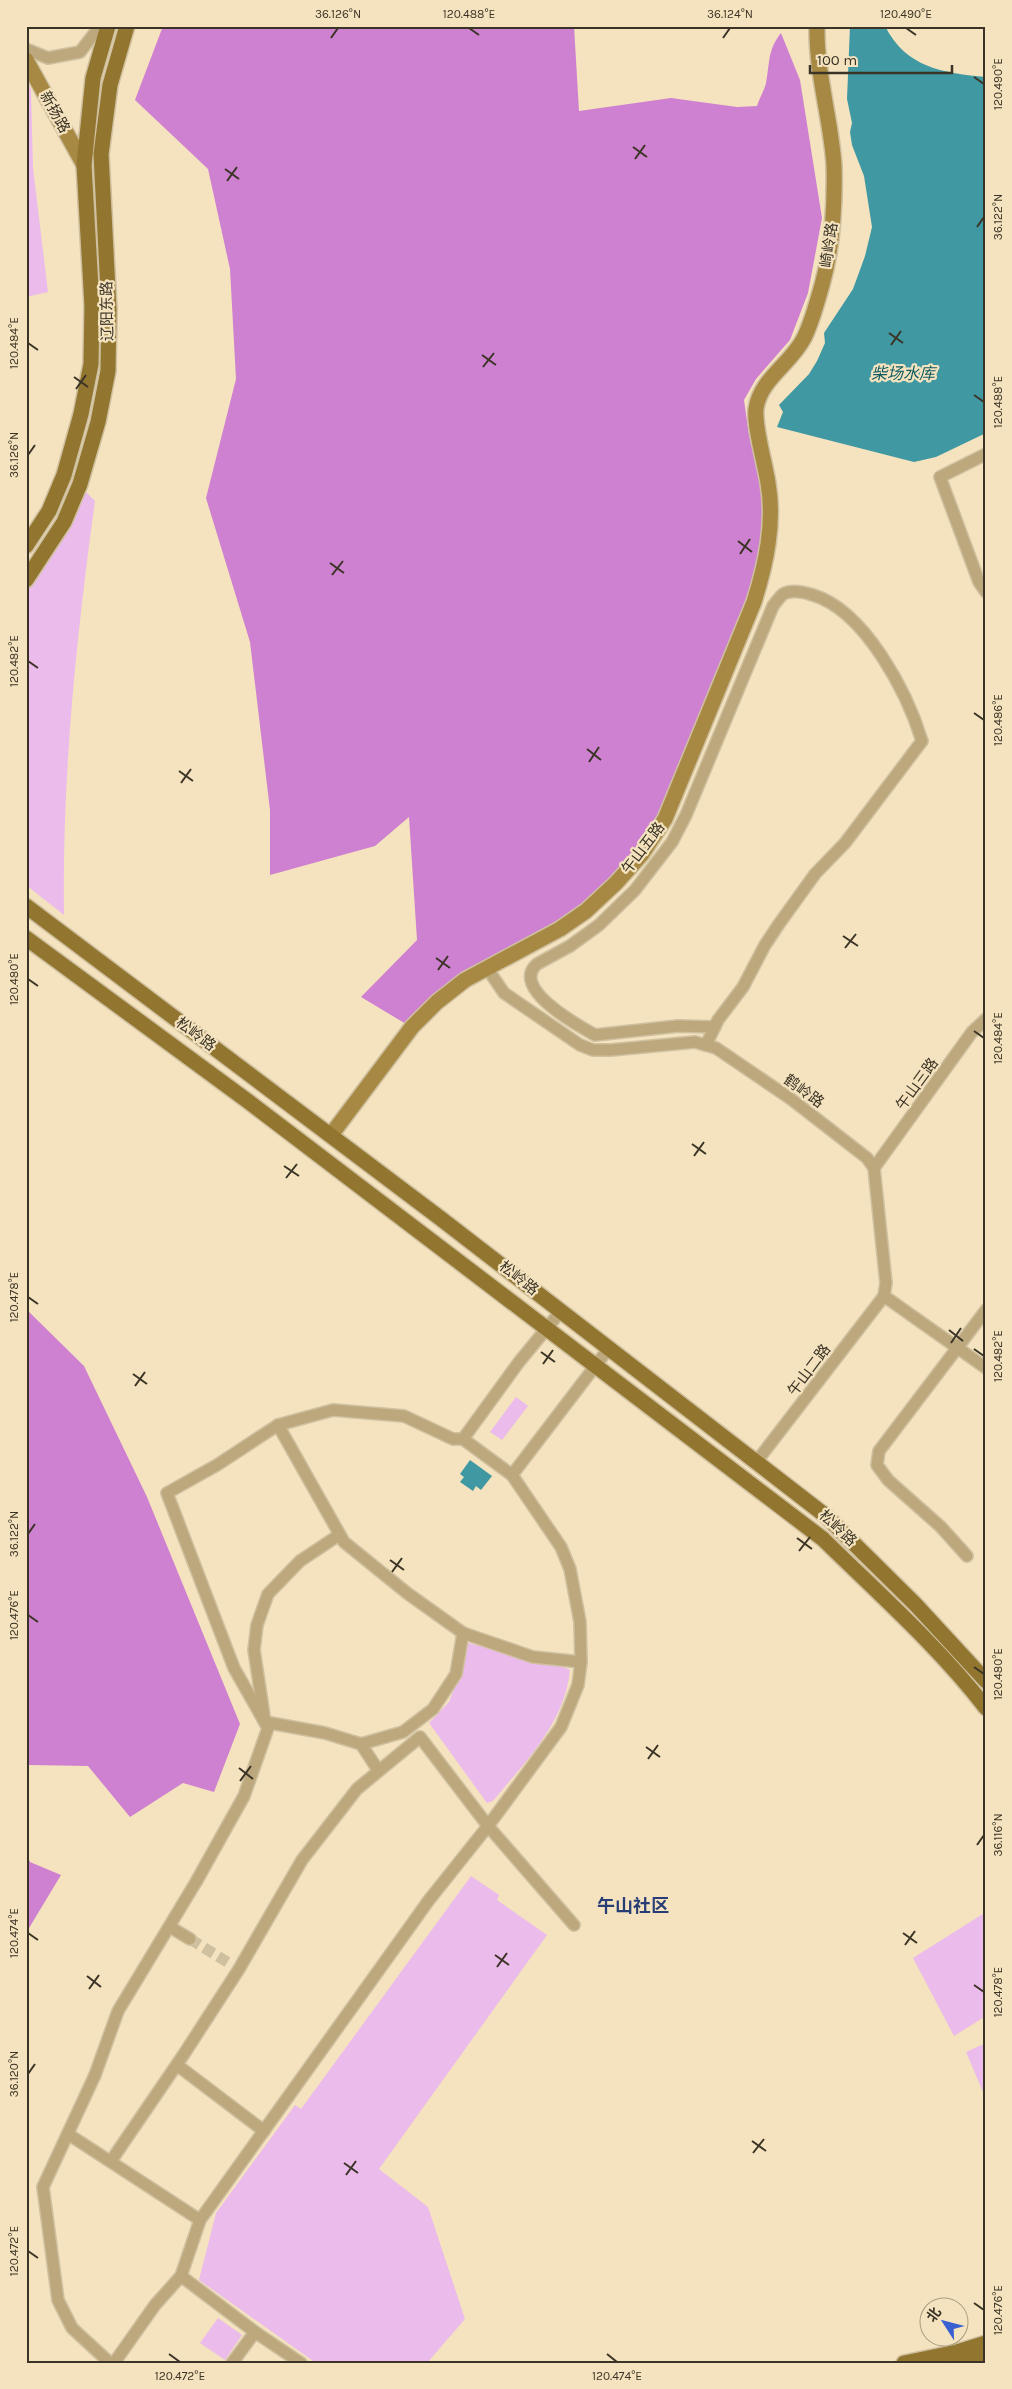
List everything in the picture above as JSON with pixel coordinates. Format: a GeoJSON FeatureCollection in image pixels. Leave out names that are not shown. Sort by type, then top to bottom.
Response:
{"type":"FeatureCollection","features":[{"type":"Feature","properties":{"kind":"main road","name":"辽阳东路"},"geometry":{"type":"LineString","coordinates":[[26,546],[49,511],[64,475],[82,414],[91,364],[92,306],[84,165],[93,78],[108,26]]}},
{"type":"Feature","properties":{"kind":"main road","name":"辽阳东路"},"geometry":{"type":"LineString","coordinates":[[26,580],[64,522],[80,484],[98,422],[106,379],[109,310],[101,154],[110,85],[127,26]]}},
{"type":"Feature","properties":{"kind":"main road","name":"松岭路"},"geometry":{"type":"LineString","coordinates":[[26,906],[331,1135],[826,1516],[916,1605],[986,1681]]}},
{"type":"Feature","properties":{"kind":"main road","name":"松岭路"},"geometry":{"type":"LineString","coordinates":[[26,938],[249,1102],[823,1539],[898,1613],[972,1690],[986,1708]]}},
{"type":"Feature","properties":{"kind":"main road"},"geometry":{"type":"LineString","coordinates":[[904,2363],[957,2352],[986,2343]]}},
{"type":"Feature","properties":{"kind":"main road"},"geometry":{"type":"LineString","coordinates":[[958,2363],[986,2354]]}},
{"type":"Feature","properties":{"kind":"street"},"geometry":{"type":"LineString","coordinates":[[26,49],[48,58],[80,52],[100,26]]}},
{"type":"Feature","properties":{"kind":"street","name":"崎岭路"},"geometry":{"type":"LineString","coordinates":[[761,446],[756,410],[762,390],[790,361],[805,338],[823,283],[832,234],[834,164],[820,78],[817,26]]}},
{"type":"Feature","properties":{"kind":"street","name":"新扬路"},"geometry":{"type":"LineString","coordinates":[[26,60],[84,165]]}},
{"type":"Feature","properties":{"kind":"street","name":"午山五路"},"geometry":{"type":"LineString","coordinates":[[331,1135],[412,1027],[437,1002],[465,980],[560,929],[586,911],[616,883],[642,854],[665,819],[754,602],[765,566],[769,520],[769,485],[761,446]]}},
{"type":"Feature","properties":{"kind":"street"},"geometry":{"type":"LineString","coordinates":[[986,454],[940,477],[979,582],[986,592]]}},
{"type":"Feature","properties":{"kind":"street"},"geometry":{"type":"LineString","coordinates":[[706,1045],[715,1027],[743,987],[765,945],[796,900],[815,874],[845,843],[922,741],[915,717],[894,676],[866,635],[842,610],[824,598],[800,591],[784,594],[773,606],[686,816],[658,863],[635,890],[599,925],[570,946],[541,960],[532,968],[530,976],[532,987],[540,996],[595,1035],[678,1026],[715,1027]]}},
{"type":"Feature","properties":{"kind":"street","name":"鹤岭路"},"geometry":{"type":"LineString","coordinates":[[487,968],[504,993],[580,1045],[593,1050],[652,1047],[695,1042],[716,1048],[791,1099],[867,1158],[874,1168]]}},
{"type":"Feature","properties":{"kind":"street","name":"午山三路"},"geometry":{"type":"LineString","coordinates":[[874,1168],[972,1032],[986,1019]]}},
{"type":"Feature","properties":{"kind":"street"},"geometry":{"type":"LineString","coordinates":[[874,1168],[886,1283],[884,1296],[986,1368]]}},
{"type":"Feature","properties":{"kind":"street","name":"午山二路"},"geometry":{"type":"LineString","coordinates":[[757,1461],[884,1296]]}},
{"type":"Feature","properties":{"kind":"street"},"geometry":{"type":"LineString","coordinates":[[967,1556],[941,1527],[888,1480],[877,1465],[879,1451],[986,1310]]}},
{"type":"Feature","properties":{"kind":"street"},"geometry":{"type":"LineString","coordinates":[[463,1439],[561,1311]]}},
{"type":"Feature","properties":{"kind":"street"},"geometry":{"type":"LineString","coordinates":[[512,1475],[609,1348]]}},
{"type":"Feature","properties":{"kind":"street"},"geometry":{"type":"LineString","coordinates":[[110,2363],[72,2328],[58,2300],[43,2187],[95,2075],[118,2011],[170,1927],[244,1796],[268,1728],[234,1668],[167,1493],[216,1465],[278,1425],[333,1410],[404,1416],[453,1439],[463,1439],[512,1475],[561,1547],[570,1569],[580,1622],[581,1662],[578,1685],[561,1727],[488,1826],[429,1900],[200,2220],[181,2276],[155,2305],[114,2363]]}},
{"type":"Feature","properties":{"kind":"street"},"geometry":{"type":"LineString","coordinates":[[278,1425],[344,1542],[407,1593],[463,1633],[533,1657],[581,1662]]}},
{"type":"Feature","properties":{"kind":"street"},"geometry":{"type":"LineString","coordinates":[[265,1722],[254,1650],[257,1625],[268,1594],[300,1562],[339,1534]]}},
{"type":"Feature","properties":{"kind":"street"},"geometry":{"type":"LineString","coordinates":[[265,1722],[325,1733],[361,1744],[403,1732],[433,1709],[456,1674],[463,1633]]}},
{"type":"Feature","properties":{"kind":"street"},"geometry":{"type":"LineString","coordinates":[[111,2161],[177,2065],[302,1860],[357,1788],[420,1737],[488,1826],[574,1925]]}},
{"type":"Feature","properties":{"kind":"street"},"geometry":{"type":"LineString","coordinates":[[361,1744],[378,1770]]}},
{"type":"Feature","properties":{"kind":"street"},"geometry":{"type":"LineString","coordinates":[[170,1927],[190,1939]]}},
{"type":"Feature","properties":{"kind":"street"},"geometry":{"type":"LineString","coordinates":[[177,2065],[264,2131]]}},
{"type":"Feature","properties":{"kind":"street"},"geometry":{"type":"LineString","coordinates":[[68,2134],[200,2220]]}},
{"type":"Feature","properties":{"kind":"street"},"geometry":{"type":"LineString","coordinates":[[181,2276],[255,2332],[301,2363]]}},
{"type":"Feature","properties":{"kind":"street"},"geometry":{"type":"LineString","coordinates":[[232,2363],[255,2332]]}},
{"type":"Feature","properties":{"kind":"shaded area"},"geometry":{"type":"Polygon","coordinates":[[[163,26],[574,26],[579,111],[671,98],[737,107],[757,106],[766,83],[771,51],[781,33],[800,80],[822,218],[808,293],[790,340],[756,379],[744,400],[749,435],[763,490],[761,551],[747,607],[660,816],[635,853],[594,898],[406,1024],[361,997],[417,940],[409,817],[375,846],[270,875],[270,810],[250,642],[206,498],[236,379],[230,269],[208,169],[135,100],[163,26]]]}},
{"type":"Feature","properties":{"kind":"shaded area"},"geometry":{"type":"Polygon","coordinates":[[[26,80],[31,90],[33,168],[48,292],[26,297],[26,80]]]}},
{"type":"Feature","properties":{"kind":"shaded area"},"geometry":{"type":"Polygon","coordinates":[[[86,492],[95,501],[76,656],[68,759],[65,811],[64,915],[26,885],[26,590],[86,492]]]}},
{"type":"Feature","properties":{"kind":"shaded area"},"geometry":{"type":"Polygon","coordinates":[[[26,1309],[84,1366],[147,1497],[240,1724],[214,1792],[183,1783],[130,1817],[88,1766],[29,1765],[26,1775],[26,1309]]]}},
{"type":"Feature","properties":{"kind":"shaded area"},"geometry":{"type":"Polygon","coordinates":[[[516,1397],[528,1406],[502,1440],[490,1432],[516,1397]]]}},
{"type":"Feature","properties":{"kind":"shaded area"},"geometry":{"type":"Polygon","coordinates":[[[468,1643],[561,1666],[570,1670],[567,1689],[560,1707],[542,1741],[493,1801],[487,1803],[429,1723],[449,1702],[463,1665],[468,1643]]]}},
{"type":"Feature","properties":{"kind":"shaded area"},"geometry":{"type":"Polygon","coordinates":[[[26,1853],[30,1862],[61,1875],[26,1933],[26,1853]]]}},
{"type":"Feature","properties":{"kind":"shaded area"},"geometry":{"type":"Polygon","coordinates":[[[471,1876],[499,1895],[497,1900],[547,1935],[379,2169],[428,2207],[465,2319],[427,2363],[316,2363],[199,2280],[216,2213],[295,2105],[301,2109],[471,1876]]]}},
{"type":"Feature","properties":{"kind":"shaded area"},"geometry":{"type":"Polygon","coordinates":[[[986,1912],[986,2016],[954,2036],[913,1958],[986,1912]]]}},
{"type":"Feature","properties":{"kind":"shaded area"},"geometry":{"type":"Polygon","coordinates":[[[986,2043],[986,2099],[966,2052],[986,2043]]]}},
{"type":"Feature","properties":{"kind":"shaded area"},"geometry":{"type":"Polygon","coordinates":[[[218,2318],[242,2335],[225,2360],[200,2343],[218,2318]]]}},
{"type":"Feature","properties":{"kind":"water","name":"柴场水库"},"geometry":{"type":"Polygon","coordinates":[[[850,26],[885,26],[894,40],[915,60],[941,70],[986,77],[986,433],[936,457],[914,462],[777,427],[783,412],[779,405],[809,374],[825,343],[824,333],[853,289],[865,256],[872,227],[864,176],[852,145],[850,132],[852,123],[847,99],[850,26]]]}},
{"type":"Feature","properties":{"kind":"water"},"geometry":{"type":"Polygon","coordinates":[[[470,1460],[492,1476],[481,1490],[476,1486],[473,1491],[460,1482],[464,1477],[460,1474],[470,1460]]]}},
{"type":"Feature","properties":{"kind":"tunnel"},"geometry":{"type":"LineString","coordinates":[[190,1939],[232,1965]]}},
{"type":"Feature","properties":{"kind":"district","name":"午山社区"},"geometry":{"type":"Point","coordinates":[633,1906]}}]}
